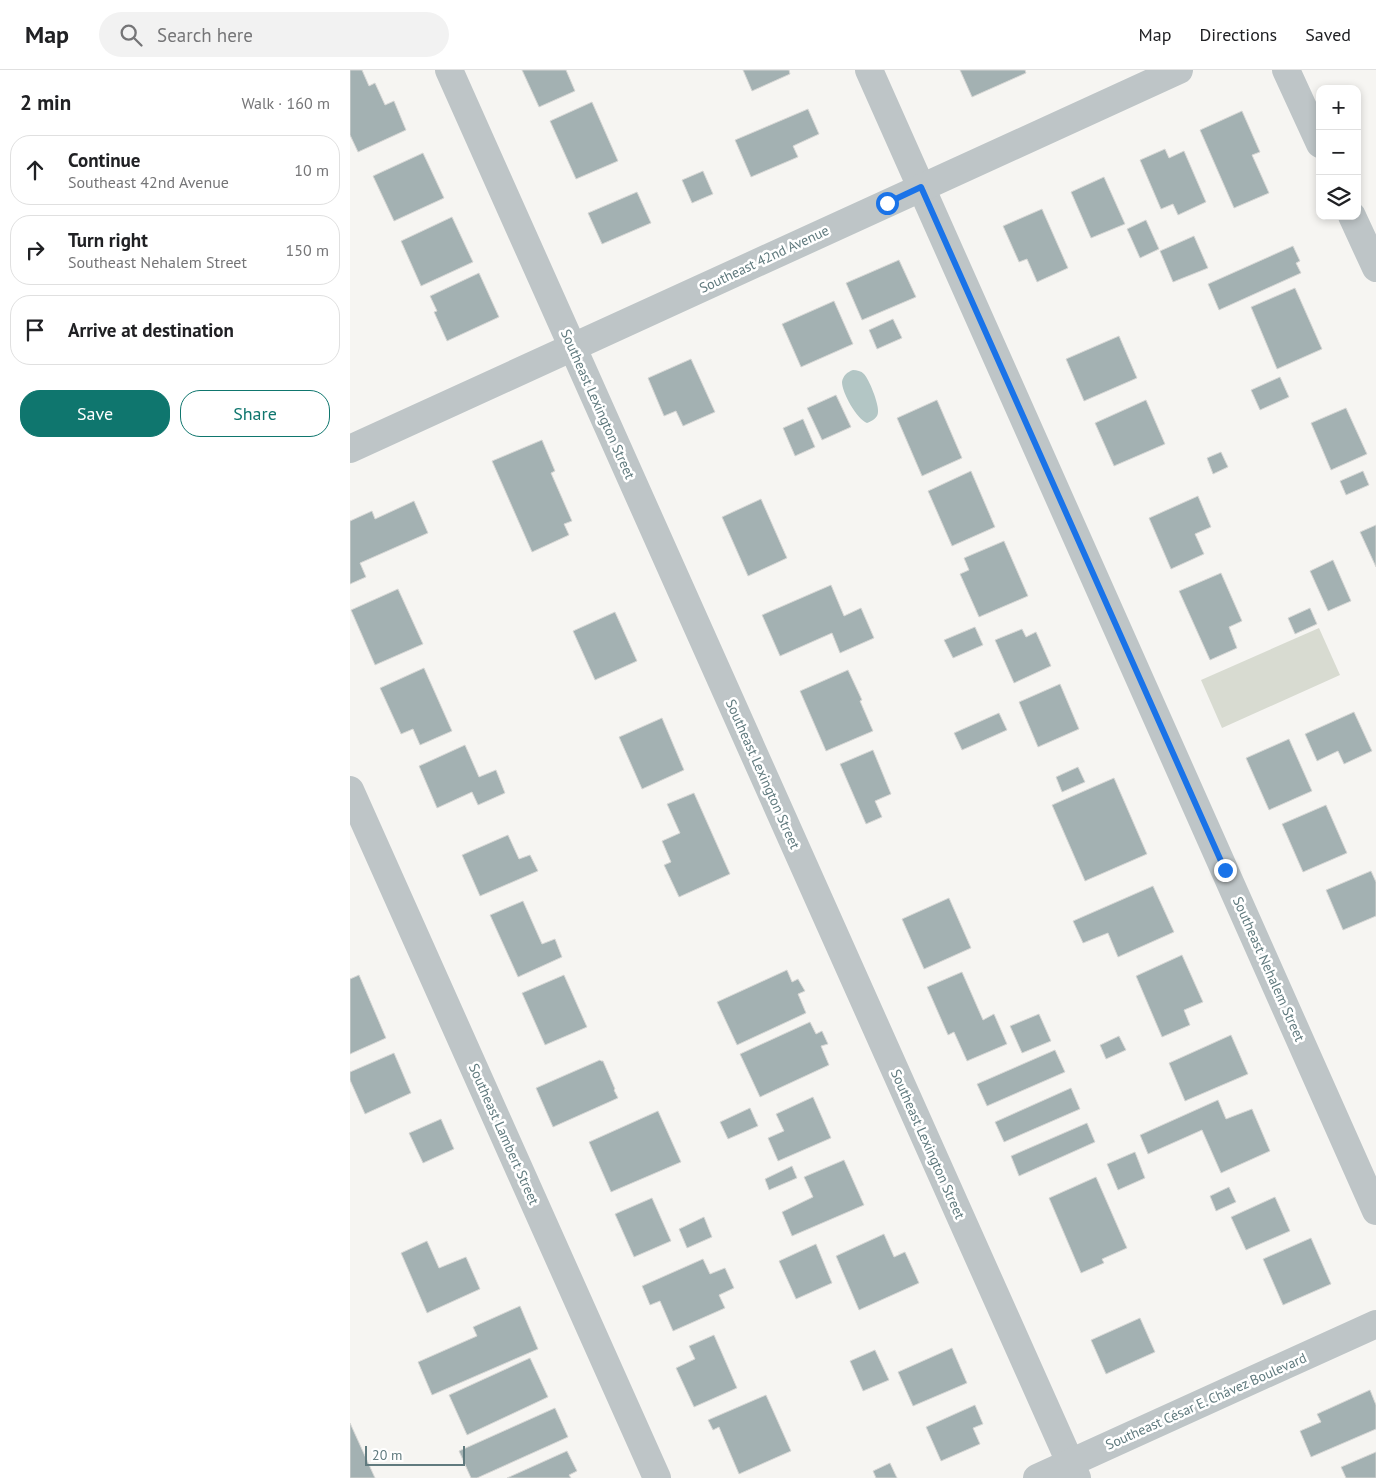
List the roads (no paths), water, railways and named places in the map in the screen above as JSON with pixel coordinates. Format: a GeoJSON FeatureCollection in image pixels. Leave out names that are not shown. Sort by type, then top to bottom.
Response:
{"type":"FeatureCollection","features":[{"type":"Feature","properties":{"kind":"street","name":"Southeast Lexington Street"},"geometry":{"type":"LineString","coordinates":[[449,70],[1073,1470]]}},
{"type":"Feature","properties":{"kind":"street","name":"Southeast Nehalem Street"},"geometry":{"type":"LineString","coordinates":[[869,70],[1376,1211]]}},
{"type":"Feature","properties":{"kind":"street","name":"Southeast 42nd Avenue"},"geometry":{"type":"LineString","coordinates":[[350,448],[1179,70]]}},
{"type":"Feature","properties":{"kind":"street"},"geometry":{"type":"LineString","coordinates":[[1286,70],[1316,135]]}},
{"type":"Feature","properties":{"kind":"street"},"geometry":{"type":"LineString","coordinates":[[1354,220],[1376,268]]}},
{"type":"Feature","properties":{"kind":"street","name":"Southeast Lambert Street"},"geometry":{"type":"LineString","coordinates":[[350,790],[657,1478]]}},
{"type":"Feature","properties":{"kind":"street","name":"Southeast César E. Chávez Boulevard"},"geometry":{"type":"LineString","coordinates":[[1037,1478],[1073,1470],[1376,1324]]}}]}
